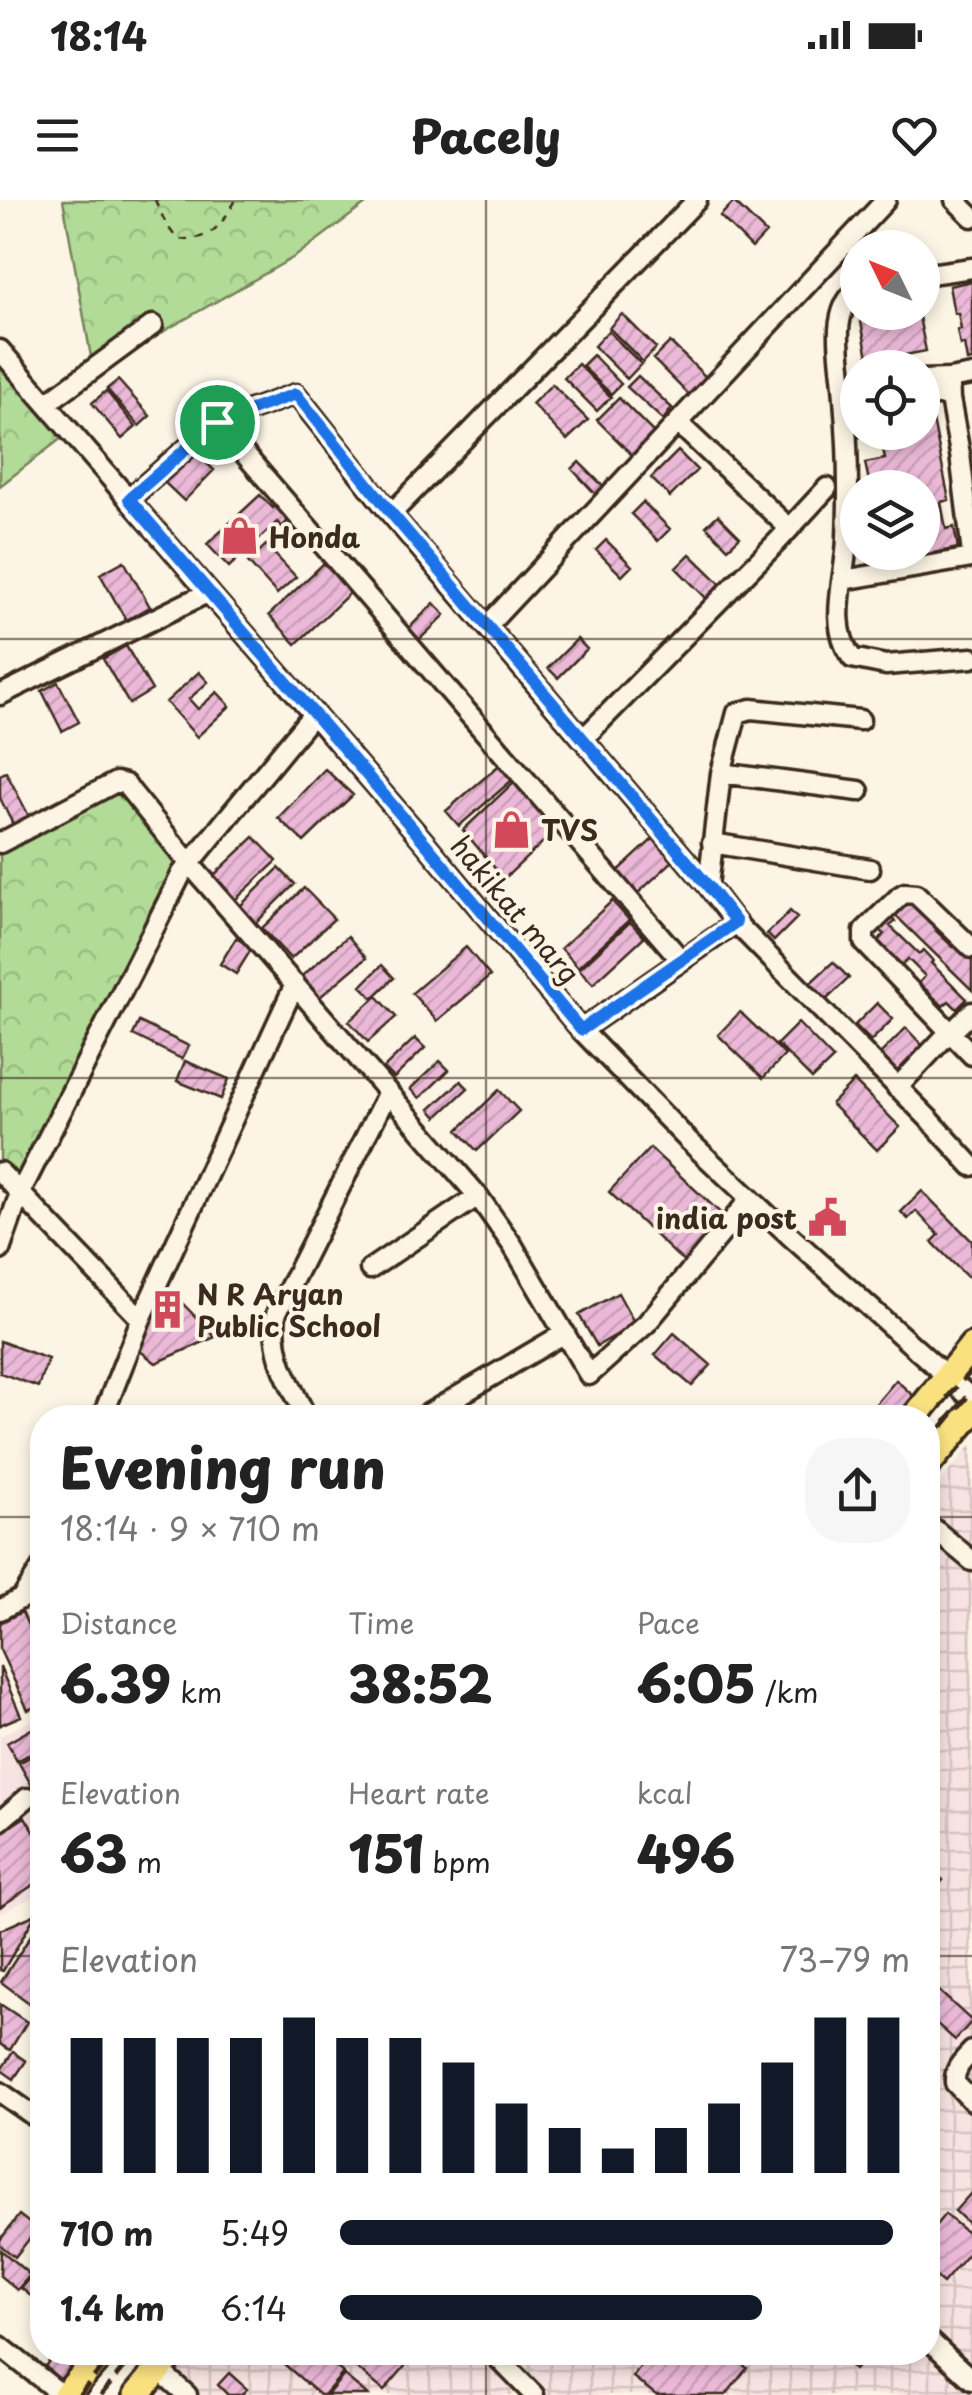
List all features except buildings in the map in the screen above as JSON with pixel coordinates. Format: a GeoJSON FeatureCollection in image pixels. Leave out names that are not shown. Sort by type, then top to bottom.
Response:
{"type":"FeatureCollection","features":[{"type":"Feature","properties":{"kind":"highway"},"geometry":{"type":"LineString","coordinates":[[925,1405],[972,1346]]}},
{"type":"Feature","properties":{"kind":"highway"},"geometry":{"type":"LineString","coordinates":[[940,1450],[972,1412]]}},
{"type":"Feature","properties":{"kind":"highway"},"geometry":{"type":"LineString","coordinates":[[64,2395],[91,2365]]}},
{"type":"Feature","properties":{"kind":"highway"},"geometry":{"type":"LineString","coordinates":[[137,2395],[163,2365]]}},
{"type":"Feature","properties":{"kind":"street"},"geometry":{"type":"LineString","coordinates":[[392,514],[696,200]]}},
{"type":"Feature","properties":{"kind":"street"},"geometry":{"type":"LineString","coordinates":[[488,625],[886,200]]}},
{"type":"Feature","properties":{"kind":"street"},"geometry":{"type":"LineString","coordinates":[[955,200],[972,217]]}},
{"type":"Feature","properties":{"kind":"street"},"geometry":{"type":"LineString","coordinates":[[940,272],[972,268]]}},
{"type":"Feature","properties":{"kind":"street"},"geometry":{"type":"LineString","coordinates":[[840,323],[843,350]]}},
{"type":"Feature","properties":{"kind":"street"},"geometry":{"type":"LineString","coordinates":[[47,404],[153,324]]}},
{"type":"Feature","properties":{"kind":"street","name":"hakikat marg"},"geometry":{"type":"LineString","coordinates":[[0,350],[581,1030],[689,1141],[972,1398]]}},
{"type":"Feature","properties":{"kind":"street"},"geometry":{"type":"LineString","coordinates":[[940,379],[972,375]]}},
{"type":"Feature","properties":{"kind":"street"},"geometry":{"type":"LineString","coordinates":[[843,580],[972,556],[949,379]]}},
{"type":"Feature","properties":{"kind":"street"},"geometry":{"type":"LineString","coordinates":[[129,499],[217,422],[296,394],[392,514],[736,922],[972,1166]]}},
{"type":"Feature","properties":{"kind":"street"},"geometry":{"type":"LineString","coordinates":[[940,395],[950,399]]}},
{"type":"Feature","properties":{"kind":"street"},"geometry":{"type":"LineString","coordinates":[[217,422],[682,960]]}},
{"type":"Feature","properties":{"kind":"street"},"geometry":{"type":"LineString","coordinates":[[678,423],[789,528]]}},
{"type":"Feature","properties":{"kind":"street"},"geometry":{"type":"LineString","coordinates":[[849,450],[848,539],[839,615],[844,646],[852,658],[886,666],[972,658]]}},
{"type":"Feature","properties":{"kind":"street"},"geometry":{"type":"LineString","coordinates":[[584,738],[827,488]]}},
{"type":"Feature","properties":{"kind":"street"},"geometry":{"type":"LineString","coordinates":[[0,695],[209,592]]}},
{"type":"Feature","properties":{"kind":"street"},"geometry":{"type":"LineString","coordinates":[[708,886],[721,772],[737,713],[751,709],[860,720]]}},
{"type":"Feature","properties":{"kind":"street"},"geometry":{"type":"LineString","coordinates":[[0,1250],[20,1193],[189,863],[314,713]]}},
{"type":"Feature","properties":{"kind":"street"},"geometry":{"type":"LineString","coordinates":[[721,772],[859,791]]}},
{"type":"Feature","properties":{"kind":"street"},"geometry":{"type":"LineString","coordinates":[[0,843],[116,782],[134,792],[189,863],[478,1196],[513,1246],[589,1375],[647,1323],[750,1198]]}},
{"type":"Feature","properties":{"kind":"street"},"geometry":{"type":"LineString","coordinates":[[712,843],[870,868]]}},
{"type":"Feature","properties":{"kind":"street"},"geometry":{"type":"LineString","coordinates":[[972,948],[916,894],[910,893],[900,896],[864,931],[864,942],[947,1036],[972,1055]]}},
{"type":"Feature","properties":{"kind":"street"},"geometry":{"type":"LineString","coordinates":[[581,1030],[736,922]]}},
{"type":"Feature","properties":{"kind":"street"},"geometry":{"type":"LineString","coordinates":[[107,1405],[141,1319],[295,984]]}},
{"type":"Feature","properties":{"kind":"street"},"geometry":{"type":"LineString","coordinates":[[897,1088],[972,1012]]}},
{"type":"Feature","properties":{"kind":"street"},"geometry":{"type":"LineString","coordinates":[[301,1405],[276,1351],[276,1314],[387,1094]]}},
{"type":"Feature","properties":{"kind":"street"},"geometry":{"type":"LineString","coordinates":[[0,1172],[141,1319]]}},
{"type":"Feature","properties":{"kind":"street"},"geometry":{"type":"LineString","coordinates":[[370,1268],[478,1196]]}},
{"type":"Feature","properties":{"kind":"street"},"geometry":{"type":"LineString","coordinates":[[443,1405],[565,1333]]}},
{"type":"Feature","properties":{"kind":"street"},"geometry":{"type":"LineString","coordinates":[[940,1534],[972,1561]]}},
{"type":"Feature","properties":{"kind":"street"},"geometry":{"type":"LineString","coordinates":[[0,1610],[22,1598],[30,1586]]}},
{"type":"Feature","properties":{"kind":"street"},"geometry":{"type":"LineString","coordinates":[[0,1821],[28,1798]]}},
{"type":"Feature","properties":{"kind":"street"},"geometry":{"type":"LineString","coordinates":[[972,2051],[954,2073],[955,2083],[972,2101]]}},
{"type":"Feature","properties":{"kind":"street"},"geometry":{"type":"LineString","coordinates":[[0,2092],[30,2113]]}},
{"type":"Feature","properties":{"kind":"street"},"geometry":{"type":"LineString","coordinates":[[0,2346],[64,2395]]}},
{"type":"Feature","properties":{"kind":"street"},"geometry":{"type":"LineString","coordinates":[[940,2350],[972,2380]]}},
{"type":"Feature","properties":{"kind":"street"},"geometry":{"type":"LineString","coordinates":[[169,2365],[188,2395]]}},
{"type":"Feature","properties":{"kind":"street"},"geometry":{"type":"LineString","coordinates":[[505,2365],[534,2395]]}},
{"type":"Feature","properties":{"kind":"path"},"geometry":{"type":"LineString","coordinates":[[155,200],[177,239],[197,240],[222,224],[236,200]]}},
{"type":"Feature","properties":{"kind":"shaded area"},"geometry":{"type":"Polygon","coordinates":[[[972,1444],[972,2395],[156,2395],[182,2365],[940,2365],[940,1482],[972,1444]]]}},
{"type":"Feature","properties":{"kind":"shaded area"},"geometry":{"type":"Polygon","coordinates":[[[30,1721],[30,1898],[0,1914],[0,1736],[30,1721]]]}},
{"type":"Feature","properties":{"kind":"green space"},"geometry":{"type":"Polygon","coordinates":[[[63,200],[371,200],[296,256],[166,330],[95,379],[63,200]]]}},
{"type":"Feature","properties":{"kind":"green space"},"geometry":{"type":"Polygon","coordinates":[[[0,368],[63,437],[0,486],[0,368]]]}},
{"type":"Feature","properties":{"kind":"green space"},"geometry":{"type":"Polygon","coordinates":[[[116,782],[182,873],[20,1193],[0,1172],[0,843],[116,782]]]}},
{"type":"Feature","properties":{"kind":"railway"},"geometry":{"type":"LineString","coordinates":[[947,1398],[972,1369]]}},
{"type":"Feature","properties":{"kind":"railway"},"geometry":{"type":"LineString","coordinates":[[940,1430],[972,1391]]}},
{"type":"Feature","properties":{"kind":"railway"},"geometry":{"type":"LineString","coordinates":[[79,2395],[104,2365]]}},
{"type":"Feature","properties":{"kind":"railway"},"geometry":{"type":"LineString","coordinates":[[101,2395],[126,2365]]}},
{"type":"Feature","properties":{"kind":"place","name":"Honda"},"geometry":{"type":"Point","coordinates":[239,536]}},
{"type":"Feature","properties":{"kind":"place","name":"TVS"},"geometry":{"type":"Point","coordinates":[511,829]}},
{"type":"Feature","properties":{"kind":"place","name":"india post"},"geometry":{"type":"Point","coordinates":[827,1217]}},
{"type":"Feature","properties":{"kind":"place","name":"N R Aryan Public School"},"geometry":{"type":"Point","coordinates":[167,1309]}},
{"type":"Feature","properties":{"kind":"route"},"geometry":{"type":"LineString","coordinates":[[296,394],[392,514],[736,922],[581,1030],[129,499],[217,422],[296,394]]}}]}
